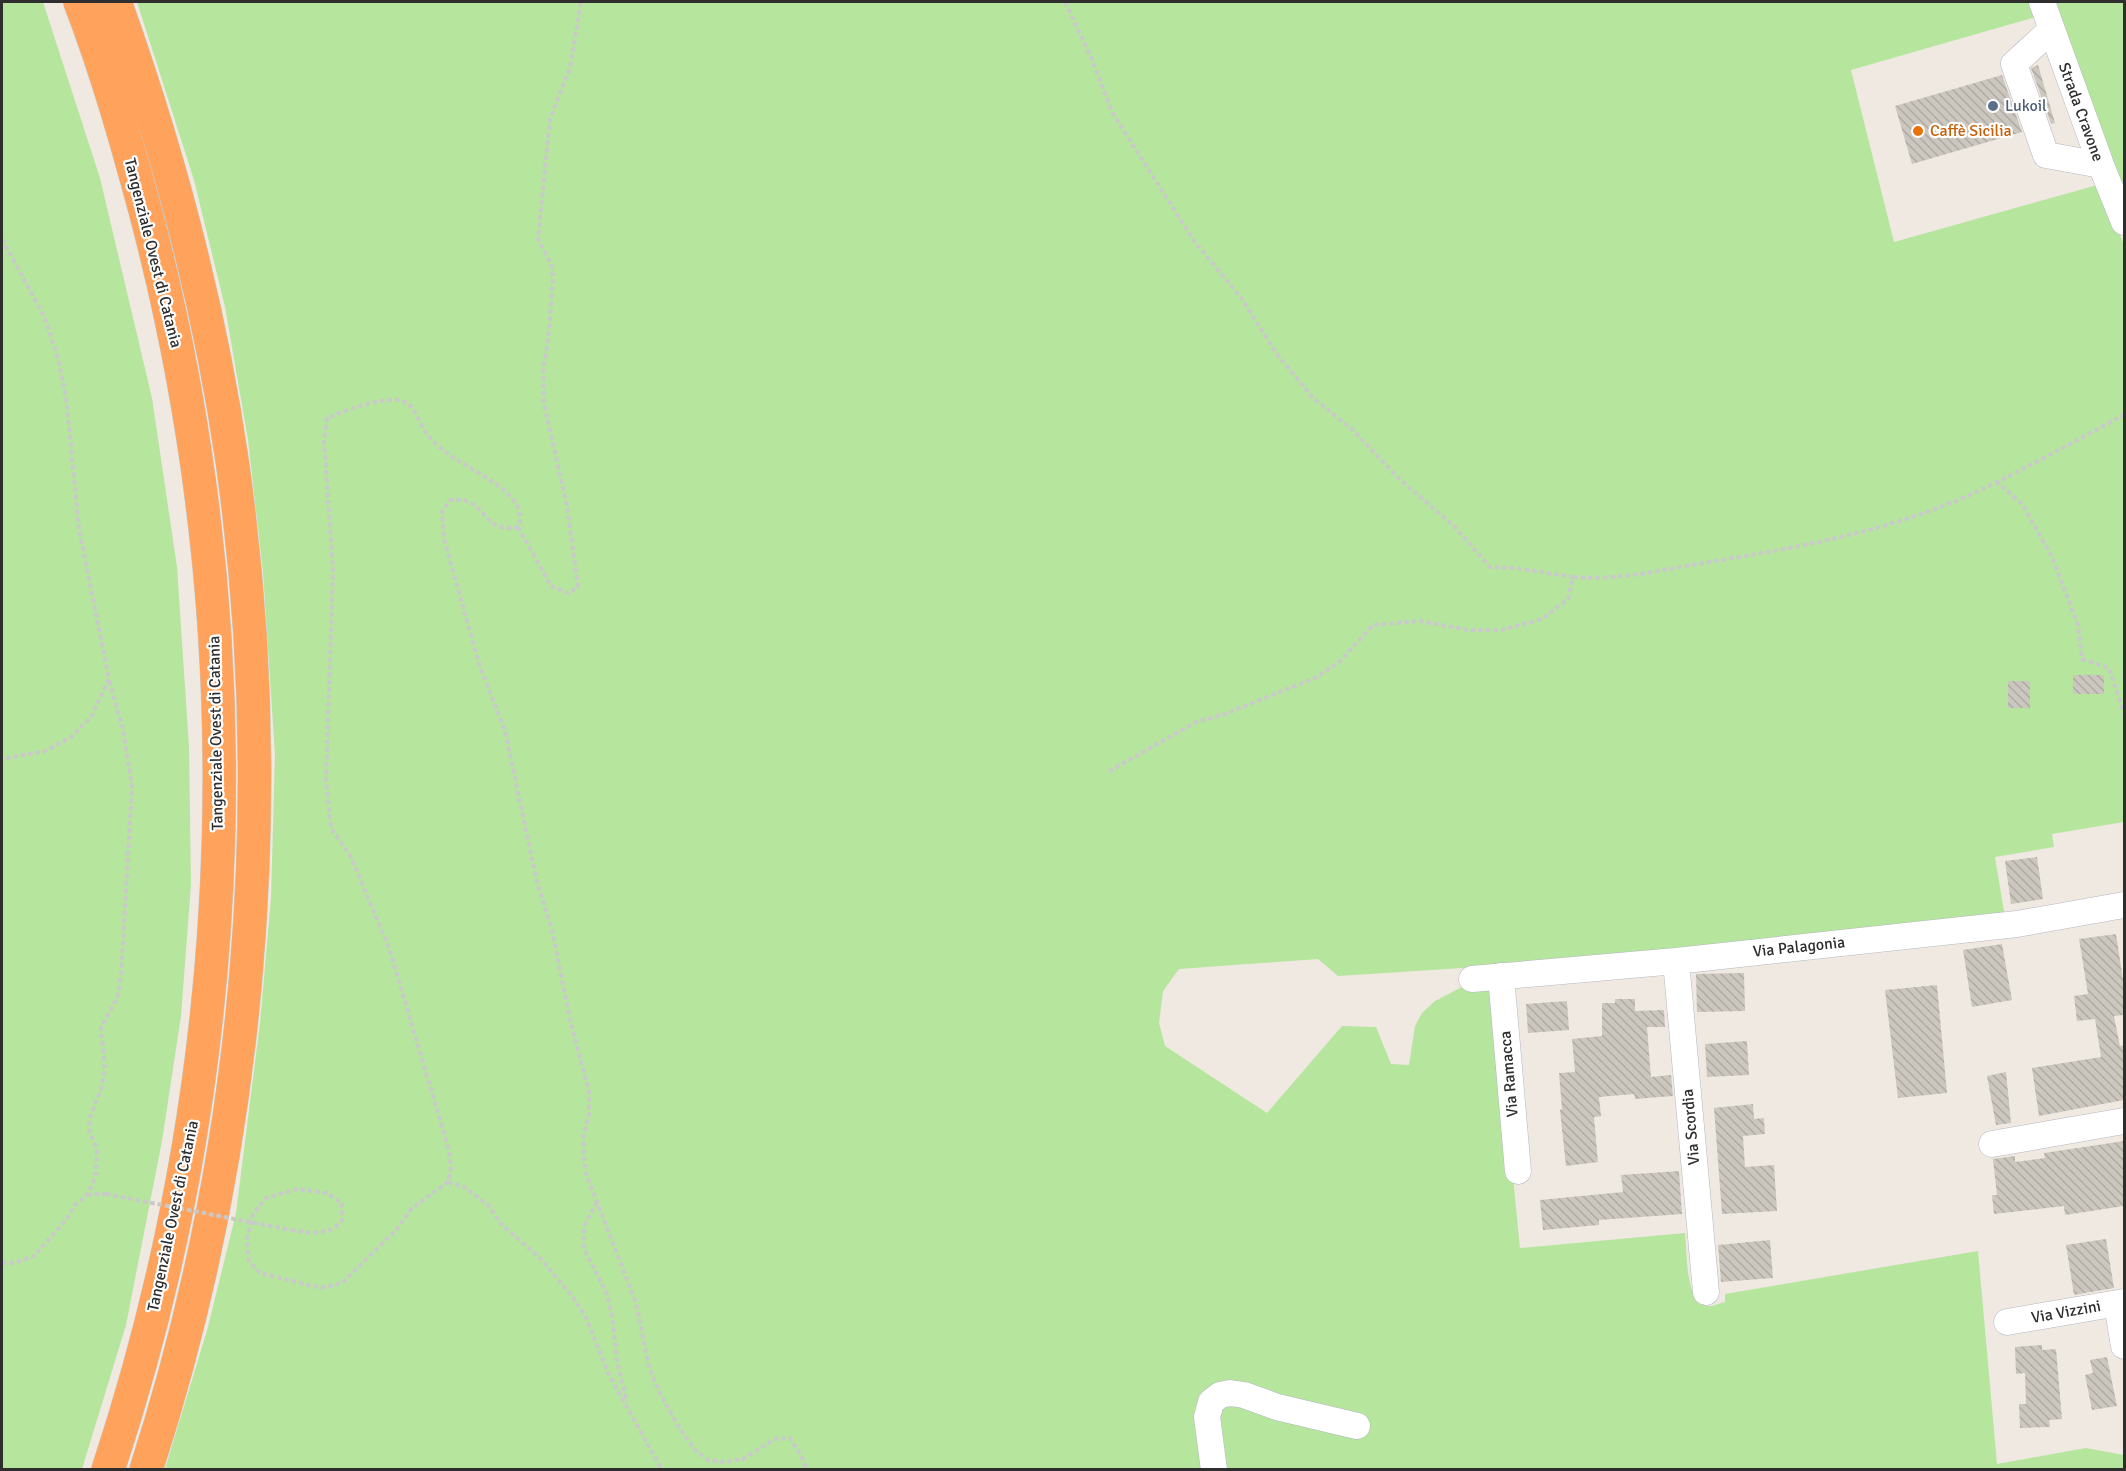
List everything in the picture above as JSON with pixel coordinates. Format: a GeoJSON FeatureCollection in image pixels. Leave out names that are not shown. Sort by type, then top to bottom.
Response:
{"type":"FeatureCollection","features":[{"type":"Feature","properties":{"kind":"highway","name":"Tangenziale Ovest di Catania"},"geometry":{"type":"LineString","coordinates":[[80,2],[113,100],[144,206],[173,328],[190,416],[212,585],[219,710],[220,784],[217,886],[211,974],[191,1138],[154,1314],[108,1470]]}},
{"type":"Feature","properties":{"kind":"highway"},"geometry":{"type":"LineString","coordinates":[[115,2],[143,80],[166,155],[207,321],[232,460],[246,584],[254,710],[255,795],[252,887],[229,1113],[198,1276],[166,1404],[146,1470]]}},
{"type":"Feature","properties":{"kind":"street","name":"Strada Cravone"},"geometry":{"type":"LineString","coordinates":[[2042,2],[2124,222]]}},
{"type":"Feature","properties":{"kind":"street"},"geometry":{"type":"LineString","coordinates":[[2051,30],[2014,64],[2046,155],[2101,165]]}},
{"type":"Feature","properties":{"kind":"street","name":"Via Palagonia"},"geometry":{"type":"LineString","coordinates":[[1472,979],[1676,961],[2017,924],[2124,905]]}},
{"type":"Feature","properties":{"kind":"street","name":"Via Scordia"},"geometry":{"type":"LineString","coordinates":[[1676,961],[1706,1292]]}},
{"type":"Feature","properties":{"kind":"street","name":"Via Ramacca"},"geometry":{"type":"LineString","coordinates":[[1501,976],[1518,1171]]}},
{"type":"Feature","properties":{"kind":"street"},"geometry":{"type":"LineString","coordinates":[[1992,1144],[2124,1120]]}},
{"type":"Feature","properties":{"kind":"street"},"geometry":{"type":"LineString","coordinates":[[2121,1303],[2124,1346]]}},
{"type":"Feature","properties":{"kind":"street","name":"Via Vizzini"},"geometry":{"type":"LineString","coordinates":[[2007,1322],[2121,1303]]}},
{"type":"Feature","properties":{"kind":"street"},"geometry":{"type":"LineString","coordinates":[[1214,1470],[1207,1417],[1211,1402],[1220,1395],[1230,1393],[1244,1395],[1277,1407],[1357,1426]]}},
{"type":"Feature","properties":{"kind":"path"},"geometry":{"type":"LineString","coordinates":[[518,527],[551,586],[568,593],[578,587],[567,506],[544,404],[543,370],[548,342],[553,277],[551,264],[538,238],[550,119],[570,68],[581,2]]}},
{"type":"Feature","properties":{"kind":"path"},"geometry":{"type":"LineString","coordinates":[[1065,2],[1091,57],[1112,112],[1194,241],[1242,299],[1276,354],[1312,397],[1354,431],[1396,476],[1455,527],[1490,567],[1594,579],[1806,546],[1879,527],[1966,496],[2124,415]]}},
{"type":"Feature","properties":{"kind":"path"},"geometry":{"type":"LineString","coordinates":[[2,239],[45,318],[58,359],[66,397],[78,529],[109,680],[123,730],[132,786],[121,976],[117,998],[101,1028],[105,1070],[101,1089],[90,1117],[89,1130],[97,1149],[96,1176],[87,1195],[75,1205],[66,1220],[34,1256],[14,1263],[2,1263]]}},
{"type":"Feature","properties":{"kind":"path"},"geometry":{"type":"LineString","coordinates":[[448,1182],[451,1168],[449,1150],[388,948],[351,857],[331,828],[326,781],[333,570],[324,441],[327,418],[346,410],[379,402],[402,400],[411,406],[427,434],[448,454],[511,494],[519,510],[521,521],[518,527]]}},
{"type":"Feature","properties":{"kind":"path"},"geometry":{"type":"LineString","coordinates":[[1996,482],[2022,504],[2052,557],[2078,625],[2082,659],[2109,668],[2124,714]]}},
{"type":"Feature","properties":{"kind":"path"},"geometry":{"type":"LineString","coordinates":[[518,527],[506,529],[493,524],[474,503],[463,498],[450,500],[442,512],[444,539],[478,661],[505,730],[537,882],[552,930],[570,1020],[589,1092],[589,1114],[583,1138],[585,1171],[636,1303],[649,1368],[659,1392],[694,1449],[708,1460],[724,1462],[743,1459],[775,1439],[790,1438],[807,1470]]}},
{"type":"Feature","properties":{"kind":"path"},"geometry":{"type":"LineString","coordinates":[[1108,772],[1196,722],[1226,714],[1317,678],[1339,662],[1372,625],[1420,621],[1468,630],[1501,630],[1542,619],[1568,599],[1573,577]]}},
{"type":"Feature","properties":{"kind":"path"},"geometry":{"type":"LineString","coordinates":[[2,759],[45,751],[71,737],[91,717],[109,680]]}},
{"type":"Feature","properties":{"kind":"path"},"geometry":{"type":"LineString","coordinates":[[87,1195],[106,1194],[291,1230],[315,1234],[336,1227],[342,1220],[342,1203],[327,1193],[297,1189],[266,1197],[253,1214],[247,1239],[249,1261],[260,1273],[321,1288],[342,1283],[397,1229],[411,1209],[434,1190],[448,1182],[464,1187],[488,1205],[502,1225],[540,1258],[572,1296],[585,1315],[609,1375],[662,1470]]}},
{"type":"Feature","properties":{"kind":"path"},"geometry":{"type":"LineString","coordinates":[[597,1202],[584,1226],[584,1249],[607,1294],[617,1361],[627,1406]]}},
{"type":"Feature","properties":{"kind":"green space"},"geometry":{"type":"Polygon","coordinates":[[[2,2],[43,2],[100,178],[152,398],[177,567],[189,747],[191,884],[181,1016],[162,1141],[126,1325],[82,1469],[2,1469],[2,2]]]}},
{"type":"Feature","properties":{"kind":"green space"},"geometry":{"type":"Polygon","coordinates":[[[137,2],[2031,2],[2036,17],[1851,70],[1894,242],[2101,184],[2124,245],[2124,822],[2052,834],[2054,847],[1995,857],[2005,917],[1463,968],[1338,976],[1318,959],[1179,969],[1163,991],[1159,1023],[1165,1046],[1267,1113],[1342,1026],[1376,1027],[1391,1064],[1409,1065],[1415,1026],[1422,1013],[1435,1001],[1462,987],[1494,986],[1520,1248],[1685,1233],[1691,1286],[1700,1302],[1707,1306],[1725,1302],[1725,1294],[1978,1251],[1997,1464],[2086,1448],[2124,1455],[2124,1469],[165,1469],[208,1327],[236,1213],[260,1023],[271,898],[275,755],[263,572],[248,440],[225,307],[194,180],[137,2]]]}},
{"type":"Feature","properties":{"kind":"green space"},"geometry":{"type":"Polygon","coordinates":[[[2053,2],[2124,2],[2124,192],[2053,2]]]}},
{"type":"Feature","properties":{"kind":"building"},"geometry":{"type":"Polygon","coordinates":[[[2038,65],[2055,123],[2051,124],[2031,68],[2038,65]]]}},
{"type":"Feature","properties":{"kind":"building"},"geometry":{"type":"Polygon","coordinates":[[[2002,75],[2022,132],[1912,164],[1895,106],[2002,75]]]}},
{"type":"Feature","properties":{"kind":"building"},"geometry":{"type":"Polygon","coordinates":[[[2073,675],[2104,675],[2104,694],[2073,694],[2073,675]]]}},
{"type":"Feature","properties":{"kind":"building"},"geometry":{"type":"Polygon","coordinates":[[[2008,681],[2030,681],[2030,708],[2008,708],[2008,681]]]}},
{"type":"Feature","properties":{"kind":"building"},"geometry":{"type":"Polygon","coordinates":[[[2037,857],[2043,899],[2011,904],[2005,861],[2037,857]]]}},
{"type":"Feature","properties":{"kind":"building"},"geometry":{"type":"Polygon","coordinates":[[[2116,934],[2124,986],[2124,1015],[2114,1016],[2120,1046],[2124,1045],[2124,1100],[2039,1116],[2032,1068],[2101,1057],[2095,1019],[2077,1021],[2074,996],[2088,994],[2079,939],[2116,934]]]}},
{"type":"Feature","properties":{"kind":"building"},"geometry":{"type":"Polygon","coordinates":[[[2002,944],[2012,1000],[1972,1007],[1963,950],[2002,944]]]}},
{"type":"Feature","properties":{"kind":"building"},"geometry":{"type":"Polygon","coordinates":[[[1744,973],[1745,1011],[1697,1012],[1696,974],[1744,973]]]}},
{"type":"Feature","properties":{"kind":"building"},"geometry":{"type":"Polygon","coordinates":[[[1937,985],[1947,1093],[1898,1098],[1885,990],[1937,985]]]}},
{"type":"Feature","properties":{"kind":"building"},"geometry":{"type":"Polygon","coordinates":[[[1615,999],[1635,999],[1635,1011],[1664,1010],[1665,1027],[1647,1027],[1651,1077],[1671,1075],[1673,1096],[1635,1099],[1634,1094],[1599,1097],[1601,1116],[1594,1117],[1598,1162],[1566,1166],[1559,1073],[1575,1072],[1572,1039],[1602,1036],[1602,1003],[1615,1003],[1615,999]]]}},
{"type":"Feature","properties":{"kind":"building"},"geometry":{"type":"Polygon","coordinates":[[[1567,1001],[1569,1030],[1528,1033],[1526,1004],[1567,1001]]]}},
{"type":"Feature","properties":{"kind":"building"},"geometry":{"type":"Polygon","coordinates":[[[1747,1041],[1749,1075],[1707,1077],[1705,1044],[1747,1041]]]}},
{"type":"Feature","properties":{"kind":"building"},"geometry":{"type":"Polygon","coordinates":[[[2006,1072],[2011,1123],[1996,1125],[1987,1076],[2006,1072]]]}},
{"type":"Feature","properties":{"kind":"building"},"geometry":{"type":"Polygon","coordinates":[[[1753,1104],[1754,1119],[1764,1118],[1765,1134],[1743,1136],[1745,1167],[1774,1165],[1777,1211],[1722,1214],[1714,1108],[1753,1104]]]}},
{"type":"Feature","properties":{"kind":"building"},"geometry":{"type":"Polygon","coordinates":[[[2124,1141],[2124,1206],[2065,1215],[2064,1206],[1994,1214],[1992,1195],[1997,1195],[1993,1159],[2015,1156],[2015,1162],[2045,1158],[2044,1153],[2124,1141]]]}},
{"type":"Feature","properties":{"kind":"building"},"geometry":{"type":"Polygon","coordinates":[[[1679,1171],[1682,1214],[1599,1220],[1599,1225],[1543,1230],[1540,1200],[1623,1192],[1621,1175],[1679,1171]]]}},
{"type":"Feature","properties":{"kind":"building"},"geometry":{"type":"Polygon","coordinates":[[[2106,1239],[2114,1288],[2074,1295],[2066,1245],[2106,1239]]]}},
{"type":"Feature","properties":{"kind":"building"},"geometry":{"type":"Polygon","coordinates":[[[1770,1240],[1773,1278],[1721,1282],[1718,1245],[1770,1240]]]}},
{"type":"Feature","properties":{"kind":"building"},"geometry":{"type":"Polygon","coordinates":[[[2042,1345],[2042,1350],[2056,1349],[2062,1419],[2049,1420],[2050,1427],[2020,1428],[2019,1404],[2026,1404],[2025,1373],[2016,1374],[2015,1347],[2042,1345]]]}},
{"type":"Feature","properties":{"kind":"building"},"geometry":{"type":"Polygon","coordinates":[[[2107,1357],[2117,1406],[2092,1410],[2085,1375],[2093,1373],[2090,1360],[2107,1357]]]}},
{"type":"Feature","properties":{"kind":"place","name":"Lukoil"},"geometry":{"type":"Point","coordinates":[1993,106]}},
{"type":"Feature","properties":{"kind":"place","name":"Caffè Sicilia"},"geometry":{"type":"Point","coordinates":[1918,131]}}]}
